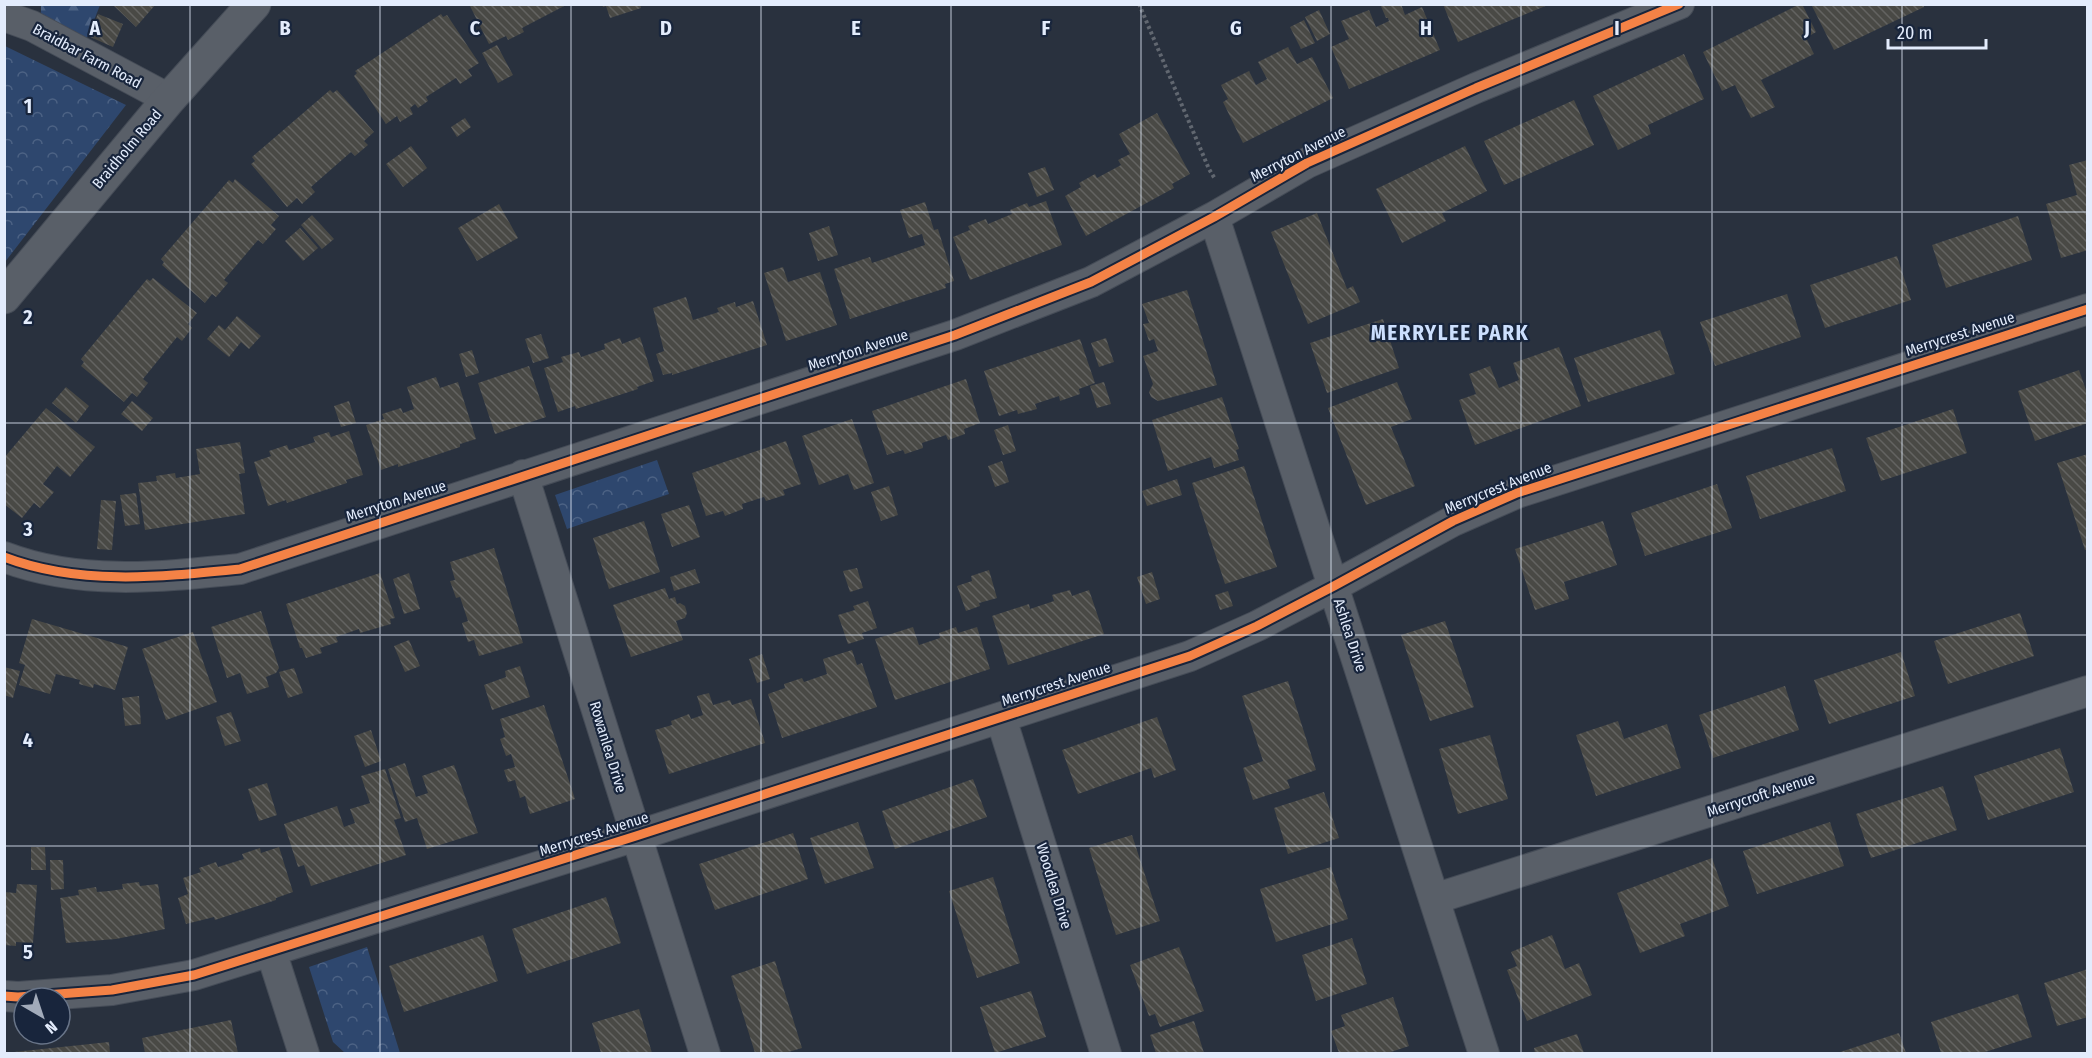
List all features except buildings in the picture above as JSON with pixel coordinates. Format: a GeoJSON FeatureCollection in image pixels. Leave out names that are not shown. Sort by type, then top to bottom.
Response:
{"type":"FeatureCollection","features":[{"type":"Feature","properties":{"kind":"street","name":"Braidholm Road"},"geometry":{"type":"LineString","coordinates":[[4,297],[169,99],[254,4]]}},
{"type":"Feature","properties":{"kind":"street","name":"Merryton Avenue"},"geometry":{"type":"LineString","coordinates":[[4,557],[72,574],[102,576],[172,575],[240,569],[955,335],[1091,282],[1307,163],[1476,88],[1679,4]]}},
{"type":"Feature","properties":{"kind":"street","name":"Braidbar Farm Road"},"geometry":{"type":"LineString","coordinates":[[18,15],[32,26],[169,99]]}},
{"type":"Feature","properties":{"kind":"street","name":"Ashlea Drive"},"geometry":{"type":"LineString","coordinates":[[1222,211],[1334,586],[1484,1053]]}},
{"type":"Feature","properties":{"kind":"street","name":"Merrycrest Avenue"},"geometry":{"type":"LineString","coordinates":[[4,996],[112,990],[194,975],[636,836],[1190,656],[1257,626],[1453,521],[1517,493],[2088,309]]}},
{"type":"Feature","properties":{"kind":"street","name":"Rowanlea Drive"},"geometry":{"type":"LineString","coordinates":[[523,475],[705,1053]]}},
{"type":"Feature","properties":{"kind":"street","name":"Merrycroft Avenue"},"geometry":{"type":"LineString","coordinates":[[1434,899],[2088,691]]}},
{"type":"Feature","properties":{"kind":"street","name":"Woodlea Drive"},"geometry":{"type":"LineString","coordinates":[[1001,718],[1106,1053]]}},
{"type":"Feature","properties":{"kind":"street"},"geometry":{"type":"LineString","coordinates":[[271,951],[304,1053]]}},
{"type":"Feature","properties":{"kind":"path"},"geometry":{"type":"LineString","coordinates":[[1139,4],[1209,170],[1222,211]]}},
{"type":"Feature","properties":{"kind":"green space"},"geometry":{"type":"Polygon","coordinates":[[[41,5],[100,5],[85,39],[41,17],[41,5]]]}},
{"type":"Feature","properties":{"kind":"green space"},"geometry":{"type":"Polygon","coordinates":[[[5,46],[126,105],[5,262],[5,46]]]}},
{"type":"Feature","properties":{"kind":"green space"},"geometry":{"type":"Polygon","coordinates":[[[657,460],[669,494],[567,529],[555,495],[657,460]]]}},
{"type":"Feature","properties":{"kind":"green space"},"geometry":{"type":"Polygon","coordinates":[[[367,947],[400,1053],[345,1053],[333,1042],[309,967],[367,947]]]}},
{"type":"Feature","properties":{"kind":"cycle path"},"geometry":{"type":"LineString","coordinates":[[4,557],[33,566],[91,576],[180,575],[240,569],[955,335],[1091,282],[1214,217],[1307,163],[1476,88],[1679,4]]}},
{"type":"Feature","properties":{"kind":"cycle path"},"geometry":{"type":"LineString","coordinates":[[4,996],[112,990],[194,975],[636,836],[1190,656],[1257,626],[1453,521],[1517,493],[2088,309]]}},
{"type":"Feature","properties":{"kind":"district","name":"MERRYLEE PARK"},"geometry":{"type":"Point","coordinates":[1450,333]}}]}
